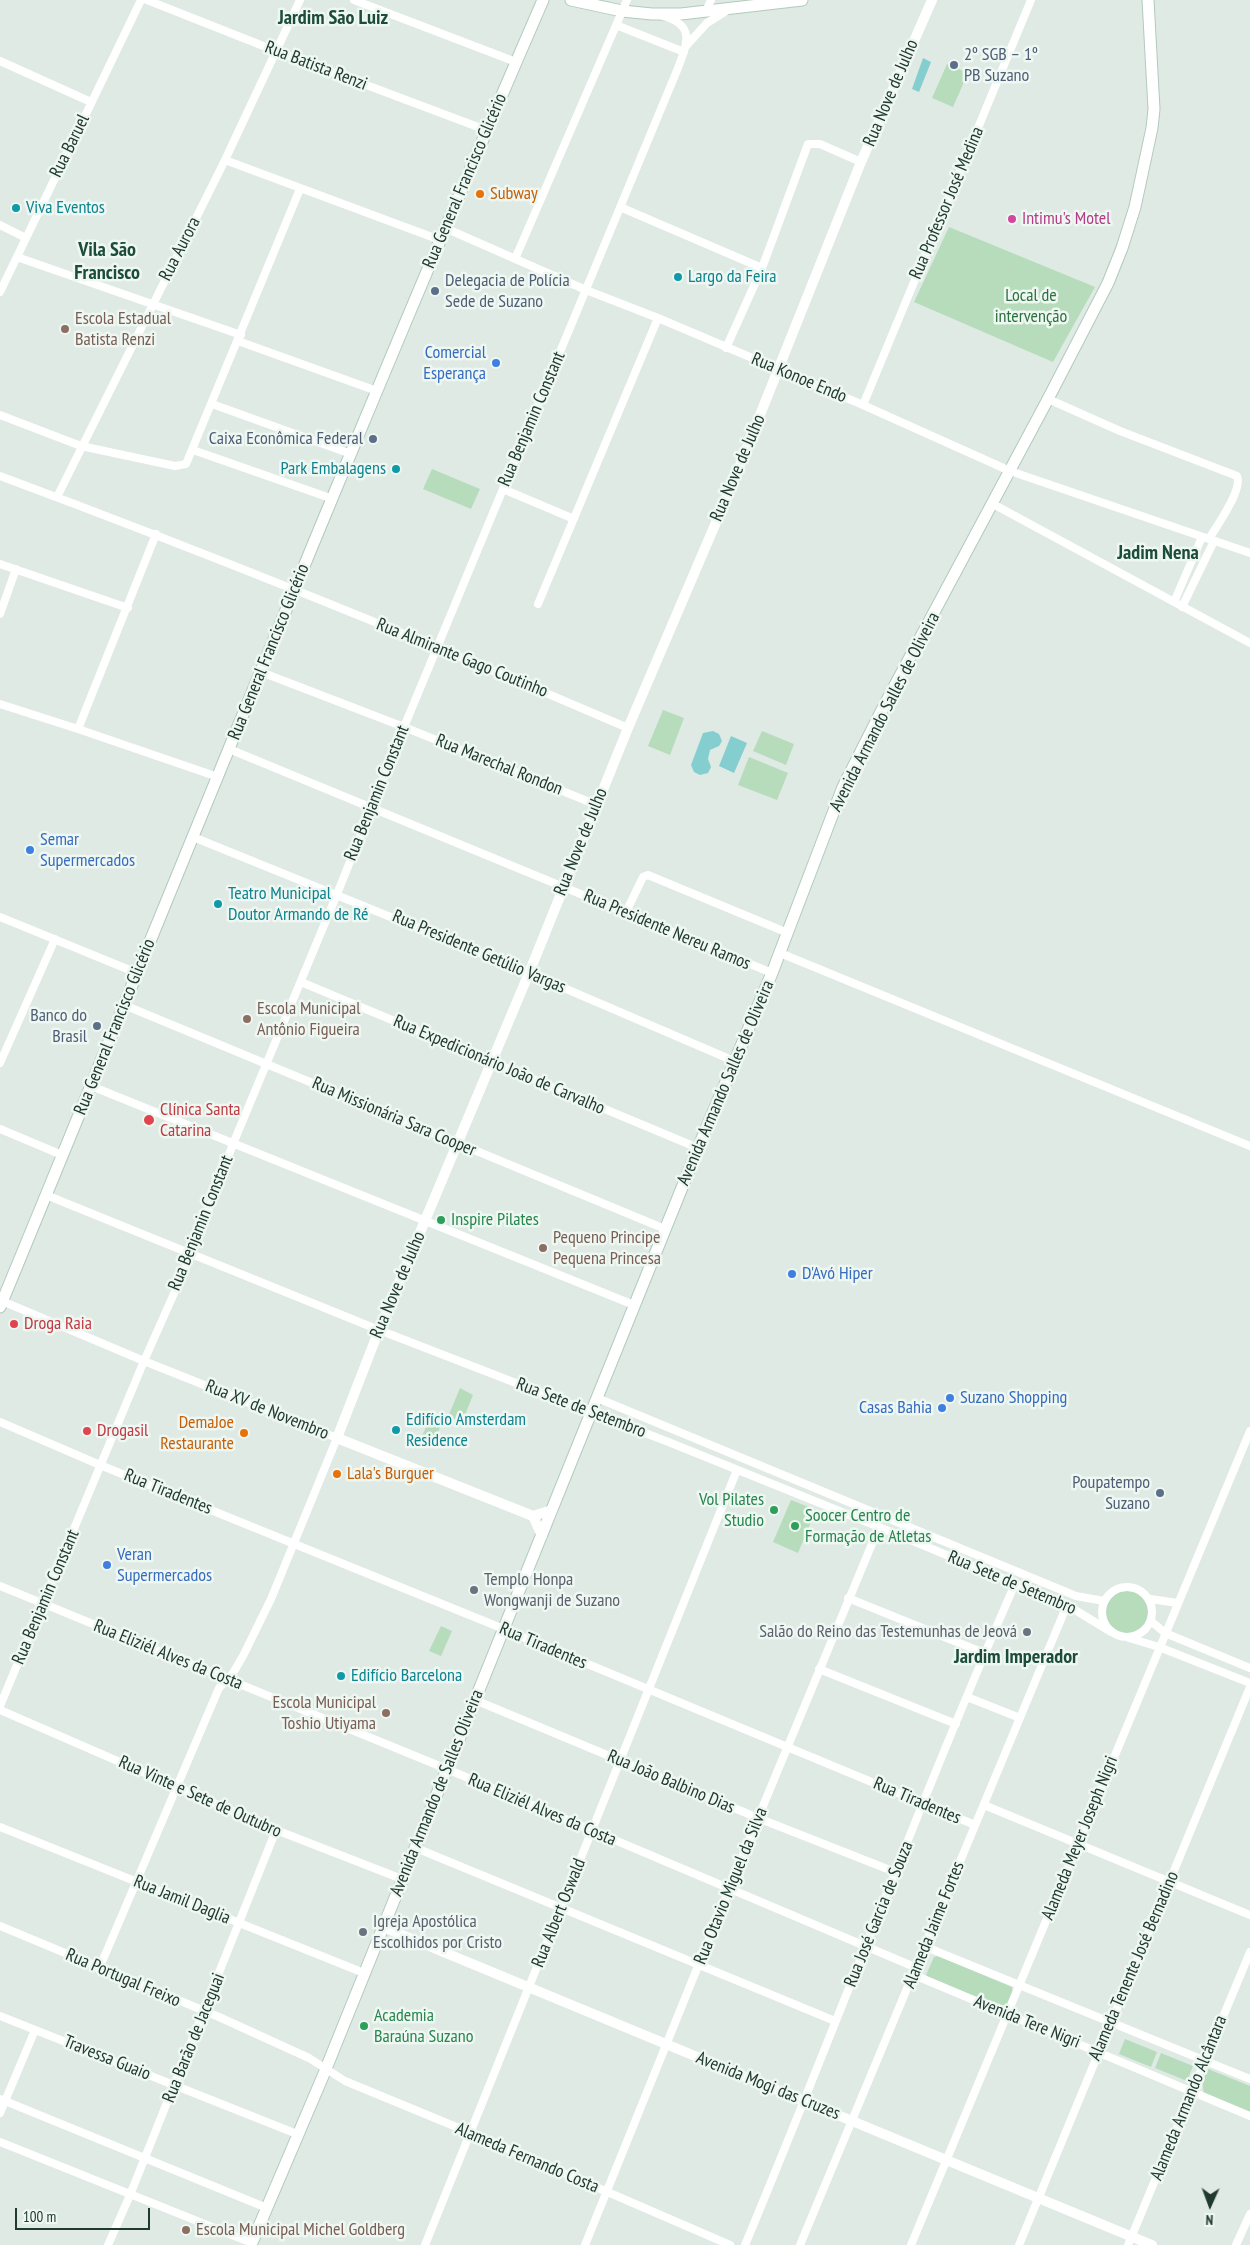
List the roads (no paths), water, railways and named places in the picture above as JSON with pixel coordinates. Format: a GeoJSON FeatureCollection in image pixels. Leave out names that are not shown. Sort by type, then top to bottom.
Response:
{"type":"FeatureCollection","features":[{"type":"Feature","properties":{"kind":"main road","name":"Rua General Francisco Glicério"},"geometry":{"type":"LineString","coordinates":[[1,1304],[332,499],[486,130],[543,0]]}},
{"type":"Feature","properties":{"kind":"main road"},"geometry":{"type":"LineString","coordinates":[[571,0],[622,11],[652,14],[708,6],[735,7],[802,0]]}},
{"type":"Feature","properties":{"kind":"main road","name":"Avenida Armando Salles de Oliveira"},"geometry":{"type":"LineString","coordinates":[[542,1536],[698,1148],[772,973],[837,802],[855,763],[993,504],[1108,282],[1122,248],[1149,148],[1154,109],[1148,0]]}},
{"type":"Feature","properties":{"kind":"main road","name":"Avenida Armando de Salles Oliveira"},"geometry":{"type":"LineString","coordinates":[[252,2244],[326,2069],[542,1536]]}},
{"type":"Feature","properties":{"kind":"street","name":"Rua Baruel"},"geometry":{"type":"LineString","coordinates":[[0,292],[141,0]]}},
{"type":"Feature","properties":{"kind":"street","name":"Rua Batista Renzi"},"geometry":{"type":"LineString","coordinates":[[147,0],[486,130]]}},
{"type":"Feature","properties":{"kind":"street","name":"Rua Aurora"},"geometry":{"type":"LineString","coordinates":[[56,497],[225,160],[300,0]]}},
{"type":"Feature","properties":{"kind":"street"},"geometry":{"type":"LineString","coordinates":[[354,0],[516,62]]}},
{"type":"Feature","properties":{"kind":"street"},"geometry":{"type":"LineString","coordinates":[[515,259],[627,0]]}},
{"type":"Feature","properties":{"kind":"street","name":"Rua Nove de Julho"},"geometry":{"type":"LineString","coordinates":[[99,1969],[138,1882],[219,1688],[233,1674],[243,1656],[294,1543],[379,1330],[529,973],[562,887],[780,369],[861,162],[932,0]]}},
{"type":"Feature","properties":{"kind":"street","name":"Rua Professor José Medina"},"geometry":{"type":"LineString","coordinates":[[863,405],[1031,0]]}},
{"type":"Feature","properties":{"kind":"street","name":"Rua Benjamin Constant"},"geometry":{"type":"LineString","coordinates":[[0,1706],[144,1361],[192,1253],[233,1144],[337,894],[404,726],[685,49],[707,23],[735,7]]}},
{"type":"Feature","properties":{"kind":"street"},"geometry":{"type":"LineString","coordinates":[[616,25],[685,49],[686,32],[681,24],[666,17],[652,14]]}},
{"type":"Feature","properties":{"kind":"street"},"geometry":{"type":"LineString","coordinates":[[0,61],[91,102]]}},
{"type":"Feature","properties":{"kind":"street"},"geometry":{"type":"LineString","coordinates":[[726,348],[762,268],[808,144],[811,142],[820,144],[861,162]]}},
{"type":"Feature","properties":{"kind":"street"},"geometry":{"type":"LineString","coordinates":[[225,160],[440,240]]}},
{"type":"Feature","properties":{"kind":"street"},"geometry":{"type":"LineString","coordinates":[[0,415],[81,446],[175,466],[186,464],[240,338],[300,189]]}},
{"type":"Feature","properties":{"kind":"street"},"geometry":{"type":"LineString","coordinates":[[620,207],[762,268]]}},
{"type":"Feature","properties":{"kind":"street"},"geometry":{"type":"LineString","coordinates":[[0,225],[26,238]]}},
{"type":"Feature","properties":{"kind":"street","name":"Rua Konoe Endo"},"geometry":{"type":"LineString","coordinates":[[445,228],[586,290],[780,369],[1010,471],[1250,553]]}},
{"type":"Feature","properties":{"kind":"street"},"geometry":{"type":"LineString","coordinates":[[17,257],[152,305],[377,391]]}},
{"type":"Feature","properties":{"kind":"street"},"geometry":{"type":"LineString","coordinates":[[538,604],[658,318]]}},
{"type":"Feature","properties":{"kind":"street"},"geometry":{"type":"LineString","coordinates":[[1048,398],[1120,431],[1237,476],[1239,480],[1237,490],[1174,602]]}},
{"type":"Feature","properties":{"kind":"street"},"geometry":{"type":"LineString","coordinates":[[212,404],[351,454]]}},
{"type":"Feature","properties":{"kind":"street"},"geometry":{"type":"LineString","coordinates":[[193,450],[332,499]]}},
{"type":"Feature","properties":{"kind":"street","name":"Rua Almirante Gago Coutinho"},"geometry":{"type":"LineString","coordinates":[[0,476],[156,534],[295,589],[437,646],[628,728]]}},
{"type":"Feature","properties":{"kind":"street"},"geometry":{"type":"LineString","coordinates":[[503,489],[574,519]]}},
{"type":"Feature","properties":{"kind":"street"},"geometry":{"type":"LineString","coordinates":[[993,504],[1250,643]]}},
{"type":"Feature","properties":{"kind":"street"},"geometry":{"type":"LineString","coordinates":[[78,729],[156,534]]}},
{"type":"Feature","properties":{"kind":"street"},"geometry":{"type":"LineString","coordinates":[[1182,607],[1208,539]]}},
{"type":"Feature","properties":{"kind":"street"},"geometry":{"type":"LineString","coordinates":[[0,564],[128,608]]}},
{"type":"Feature","properties":{"kind":"street"},"geometry":{"type":"LineString","coordinates":[[0,614],[16,569]]}},
{"type":"Feature","properties":{"kind":"street","name":"Rua Marechal Rondon"},"geometry":{"type":"LineString","coordinates":[[261,672],[404,726],[597,805]]}},
{"type":"Feature","properties":{"kind":"street"},"geometry":{"type":"LineString","coordinates":[[0,704],[218,777]]}},
{"type":"Feature","properties":{"kind":"street","name":"Rua Presidente Nereu Ramos"},"geometry":{"type":"LineString","coordinates":[[229,749],[772,973]]}},
{"type":"Feature","properties":{"kind":"street","name":"Rua Presidente Getúlio Vargas"},"geometry":{"type":"LineString","coordinates":[[193,837],[529,973],[734,1061]]}},
{"type":"Feature","properties":{"kind":"street"},"geometry":{"type":"LineString","coordinates":[[626,912],[643,877],[648,875],[788,933]]}},
{"type":"Feature","properties":{"kind":"street"},"geometry":{"type":"LineString","coordinates":[[0,917],[137,973]]}},
{"type":"Feature","properties":{"kind":"street"},"geometry":{"type":"LineString","coordinates":[[0,1063],[55,939]]}},
{"type":"Feature","properties":{"kind":"street"},"geometry":{"type":"LineString","coordinates":[[780,953],[1250,1146]]}},
{"type":"Feature","properties":{"kind":"street","name":"Rua Expedicionário João de Carvalho"},"geometry":{"type":"LineString","coordinates":[[301,982],[698,1148]]}},
{"type":"Feature","properties":{"kind":"street","name":"Rua Missionária Sara Cooper"},"geometry":{"type":"LineString","coordinates":[[124,1005],[665,1229]]}},
{"type":"Feature","properties":{"kind":"street"},"geometry":{"type":"LineString","coordinates":[[91,1086],[634,1305]]}},
{"type":"Feature","properties":{"kind":"street"},"geometry":{"type":"LineString","coordinates":[[0,1129],[62,1155]]}},
{"type":"Feature","properties":{"kind":"street","name":"Rua Sete de Setembro"},"geometry":{"type":"LineString","coordinates":[[46,1194],[379,1330],[879,1527],[1067,1605],[1111,1632]]}},
{"type":"Feature","properties":{"kind":"street","name":"Rua XV de Novembro"},"geometry":{"type":"LineString","coordinates":[[1,1304],[534,1516]]}},
{"type":"Feature","properties":{"kind":"street","name":"Rua Sete de Setembro"},"geometry":{"type":"LineString","coordinates":[[597,1398],[1068,1593],[1084,1599],[1104,1601]]}},
{"type":"Feature","properties":{"kind":"street","name":"Rua Tiradentes"},"geometry":{"type":"LineString","coordinates":[[0,1422],[100,1465],[504,1629],[975,1825]]}},
{"type":"Feature","properties":{"kind":"street","name":"Alameda Meyer Joseph Nigri"},"geometry":{"type":"LineString","coordinates":[[911,2245],[1250,1431]]}},
{"type":"Feature","properties":{"kind":"street","name":"Rua Albert Oswald"},"geometry":{"type":"LineString","coordinates":[[425,2245],[561,1909],[647,1689],[737,1470]]}},
{"type":"Feature","properties":{"kind":"street"},"geometry":{"type":"LineString","coordinates":[[542,1536],[534,1516],[552,1510]]}},
{"type":"Feature","properties":{"kind":"street","name":"Rua Otavio Miguel da Silva"},"geometry":{"type":"LineString","coordinates":[[586,2245],[758,1818],[879,1527]]}},
{"type":"Feature","properties":{"kind":"street","name":"Rua José Garcia de Souza"},"geometry":{"type":"LineString","coordinates":[[745,2245],[805,2102],[835,2021],[984,1653],[1015,1584]]}},
{"type":"Feature","properties":{"kind":"street","name":"Rua Eliziél Alves da Costa"},"geometry":{"type":"LineString","coordinates":[[0,1586],[447,1769],[865,1946],[916,1971]]}},
{"type":"Feature","properties":{"kind":"street"},"geometry":{"type":"LineString","coordinates":[[1178,1603],[1150,1599],[1140,1590],[1124,1587],[1109,1594],[1104,1601],[1102,1618],[1111,1632],[1159,1647],[1250,1685]]}},
{"type":"Feature","properties":{"kind":"street"},"geometry":{"type":"LineString","coordinates":[[848,1598],[984,1653]]}},
{"type":"Feature","properties":{"kind":"street"},"geometry":{"type":"LineString","coordinates":[[1127,1638],[1142,1634],[1152,1621],[1153,1614],[1150,1599]]}},
{"type":"Feature","properties":{"kind":"street","name":"Alameda Jaime Fortes"},"geometry":{"type":"LineString","coordinates":[[800,2245],[916,1971],[1067,1605]]}},
{"type":"Feature","properties":{"kind":"street"},"geometry":{"type":"LineString","coordinates":[[1152,1621],[1165,1633],[1250,1668]]}},
{"type":"Feature","properties":{"kind":"street"},"geometry":{"type":"LineString","coordinates":[[819,1669],[956,1724]]}},
{"type":"Feature","properties":{"kind":"street","name":"Alameda Tenente José Bernadino"},"geometry":{"type":"LineString","coordinates":[[1019,2245],[1250,1685]]}},
{"type":"Feature","properties":{"kind":"street"},"geometry":{"type":"LineString","coordinates":[[967,1697],[1020,1718]]}},
{"type":"Feature","properties":{"kind":"street","name":"Rua João Balbino Dias"},"geometry":{"type":"LineString","coordinates":[[476,1700],[758,1818],[895,1872]]}},
{"type":"Feature","properties":{"kind":"street","name":"Rua Vinte e Sete de Outubro"},"geometry":{"type":"LineString","coordinates":[[0,1710],[276,1830],[402,1879]]}},
{"type":"Feature","properties":{"kind":"street"},"geometry":{"type":"LineString","coordinates":[[984,1805],[1170,1880],[1250,1915]]}},
{"type":"Feature","properties":{"kind":"street","name":"Rua Jamil Daglia"},"geometry":{"type":"LineString","coordinates":[[0,1827],[364,1973]]}},
{"type":"Feature","properties":{"kind":"street","name":"Rua Barão de Jaceguai"},"geometry":{"type":"LineString","coordinates":[[108,2245],[175,2086],[276,1830]]}},
{"type":"Feature","properties":{"kind":"street"},"geometry":{"type":"LineString","coordinates":[[416,1848],[835,2021]]}},
{"type":"Feature","properties":{"kind":"street","name":"Rua Portugal Freixo"},"geometry":{"type":"LineString","coordinates":[[0,1926],[309,2058],[326,2069]]}},
{"type":"Feature","properties":{"kind":"street","name":"Avenida Mogi das Cruzes"},"geometry":{"type":"LineString","coordinates":[[383,1927],[946,2159],[1038,2198],[1130,2241],[1152,2245]]}},
{"type":"Feature","properties":{"kind":"street","name":"Avenida Tere Nigri"},"geometry":{"type":"LineString","coordinates":[[926,1947],[1020,1984],[1110,2024],[1250,2079]]}},
{"type":"Feature","properties":{"kind":"street","name":"Alameda Armando Alcântara"},"geometry":{"type":"LineString","coordinates":[[1130,2241],[1250,1952]]}},
{"type":"Feature","properties":{"kind":"street","name":"Avenida Tere Nigri"},"geometry":{"type":"LineString","coordinates":[[916,1971],[1008,2015],[1250,2116]]}},
{"type":"Feature","properties":{"kind":"street","name":"Travessa Guaio"},"geometry":{"type":"LineString","coordinates":[[0,2016],[297,2134]]}},
{"type":"Feature","properties":{"kind":"street"},"geometry":{"type":"LineString","coordinates":[[0,2113],[2,2100],[35,2030]]}},
{"type":"Feature","properties":{"kind":"street","name":"Alameda Fernando Costa"},"geometry":{"type":"LineString","coordinates":[[326,2069],[345,2081],[471,2133],[730,2245]]}},
{"type":"Feature","properties":{"kind":"street"},"geometry":{"type":"LineString","coordinates":[[2,2100],[267,2208]]}},
{"type":"Feature","properties":{"kind":"street"},"geometry":{"type":"LineString","coordinates":[[0,2142],[252,2244]]}},
{"type":"Feature","properties":{"kind":"street"},"geometry":{"type":"LineString","coordinates":[[1236,2245],[1250,2214]]}},
{"type":"Feature","properties":{"kind":"water"},"geometry":{"type":"Polygon","coordinates":[[[923,58],[931,62],[919,92],[912,89],[923,58]]]}},
{"type":"Feature","properties":{"kind":"water"},"geometry":{"type":"Polygon","coordinates":[[[713,731],[719,734],[722,741],[719,746],[710,750],[708,759],[711,767],[708,773],[700,775],[694,772],[691,765],[703,733],[713,731]]]}},
{"type":"Feature","properties":{"kind":"water"},"geometry":{"type":"Polygon","coordinates":[[[731,736],[747,743],[734,773],[719,766],[731,736]]]}},
{"type":"Feature","properties":{"kind":"place","name":"2º SGB – 1º PB Suzano"},"geometry":{"type":"Point","coordinates":[954,65]}},
{"type":"Feature","properties":{"kind":"place","name":"Subway"},"geometry":{"type":"Point","coordinates":[480,194]}},
{"type":"Feature","properties":{"kind":"place","name":"Viva Eventos"},"geometry":{"type":"Point","coordinates":[16,208]}},
{"type":"Feature","properties":{"kind":"place","name":"Intimu's Motel"},"geometry":{"type":"Point","coordinates":[1012,219]}},
{"type":"Feature","properties":{"kind":"place","name":"Largo da Feira"},"geometry":{"type":"Point","coordinates":[678,277]}},
{"type":"Feature","properties":{"kind":"place","name":"Delegacia de Polícia Sede de Suzano"},"geometry":{"type":"Point","coordinates":[435,291]}},
{"type":"Feature","properties":{"kind":"place","name":"Escola Estadual Batista Renzi"},"geometry":{"type":"Point","coordinates":[65,329]}},
{"type":"Feature","properties":{"kind":"place","name":"Comercial Esperança"},"geometry":{"type":"Point","coordinates":[496,363]}},
{"type":"Feature","properties":{"kind":"place","name":"Caixa Econômica Federal"},"geometry":{"type":"Point","coordinates":[373,439]}},
{"type":"Feature","properties":{"kind":"place","name":"Park Embalagens"},"geometry":{"type":"Point","coordinates":[396,469]}},
{"type":"Feature","properties":{"kind":"place","name":"Semar Supermercados"},"geometry":{"type":"Point","coordinates":[30,850]}},
{"type":"Feature","properties":{"kind":"place","name":"Teatro Municipal Doutor Armando de Ré"},"geometry":{"type":"Point","coordinates":[218,904]}},
{"type":"Feature","properties":{"kind":"place","name":"Escola Municipal Antônio Figueira"},"geometry":{"type":"Point","coordinates":[247,1019]}},
{"type":"Feature","properties":{"kind":"place","name":"Banco do Brasil"},"geometry":{"type":"Point","coordinates":[97,1026]}},
{"type":"Feature","properties":{"kind":"place","name":"Clínica Santa Catarina"},"geometry":{"type":"Point","coordinates":[149,1120]}},
{"type":"Feature","properties":{"kind":"place","name":"Inspire Pilates"},"geometry":{"type":"Point","coordinates":[441,1220]}},
{"type":"Feature","properties":{"kind":"place","name":"Pequeno Principe Pequena Princesa"},"geometry":{"type":"Point","coordinates":[543,1248]}},
{"type":"Feature","properties":{"kind":"place","name":"D'Avó Hiper"},"geometry":{"type":"Point","coordinates":[792,1274]}},
{"type":"Feature","properties":{"kind":"place","name":"Droga Raia"},"geometry":{"type":"Point","coordinates":[14,1324]}},
{"type":"Feature","properties":{"kind":"place","name":"Suzano Shopping"},"geometry":{"type":"Point","coordinates":[950,1398]}},
{"type":"Feature","properties":{"kind":"place","name":"Casas Bahia"},"geometry":{"type":"Point","coordinates":[942,1408]}},
{"type":"Feature","properties":{"kind":"place","name":"Edifício Amsterdam Residence"},"geometry":{"type":"Point","coordinates":[396,1430]}},
{"type":"Feature","properties":{"kind":"place","name":"Drogasil"},"geometry":{"type":"Point","coordinates":[87,1431]}},
{"type":"Feature","properties":{"kind":"place","name":"DemaJoe Restaurante"},"geometry":{"type":"Point","coordinates":[244,1433]}},
{"type":"Feature","properties":{"kind":"place","name":"Lala's Burguer"},"geometry":{"type":"Point","coordinates":[337,1474]}},
{"type":"Feature","properties":{"kind":"place","name":"Poupatempo Suzano"},"geometry":{"type":"Point","coordinates":[1160,1493]}},
{"type":"Feature","properties":{"kind":"place","name":"Vol Pilates Studio"},"geometry":{"type":"Point","coordinates":[774,1510]}},
{"type":"Feature","properties":{"kind":"place","name":"Soocer Centro de Formação de Atletas"},"geometry":{"type":"Point","coordinates":[795,1526]}},
{"type":"Feature","properties":{"kind":"place","name":"Veran Supermercados"},"geometry":{"type":"Point","coordinates":[107,1565]}},
{"type":"Feature","properties":{"kind":"place","name":"Templo Honpa Wongwanji de Suzano"},"geometry":{"type":"Point","coordinates":[474,1590]}},
{"type":"Feature","properties":{"kind":"place","name":"Salão do Reino das Testemunhas de Jeová"},"geometry":{"type":"Point","coordinates":[1027,1632]}},
{"type":"Feature","properties":{"kind":"place","name":"Edifício Barcelona"},"geometry":{"type":"Point","coordinates":[341,1676]}},
{"type":"Feature","properties":{"kind":"place","name":"Escola Municipal Toshio Utiyama"},"geometry":{"type":"Point","coordinates":[386,1713]}},
{"type":"Feature","properties":{"kind":"place","name":"Igreja Apostólica Escolhidos por Cristo"},"geometry":{"type":"Point","coordinates":[363,1932]}},
{"type":"Feature","properties":{"kind":"place","name":"Academia Baraúna Suzano"},"geometry":{"type":"Point","coordinates":[364,2026]}},
{"type":"Feature","properties":{"kind":"place","name":"Escola Municipal Michel Goldberg"},"geometry":{"type":"Point","coordinates":[186,2230]}},
{"type":"Feature","properties":{"kind":"district","name":"Jardim São Luiz"},"geometry":{"type":"Point","coordinates":[333,18]}},
{"type":"Feature","properties":{"kind":"district","name":"Vila São Francisco"},"geometry":{"type":"Point","coordinates":[107,262]}},
{"type":"Feature","properties":{"kind":"district","name":"Jadim Nena"},"geometry":{"type":"Point","coordinates":[1158,553]}},
{"type":"Feature","properties":{"kind":"district","name":"Jardim Imperador"},"geometry":{"type":"Point","coordinates":[1016,1657]}},
{"type":"Feature","properties":{"kind":"park label","name":"Local de intervenção"},"geometry":{"type":"Point","coordinates":[1031,306]}}]}
